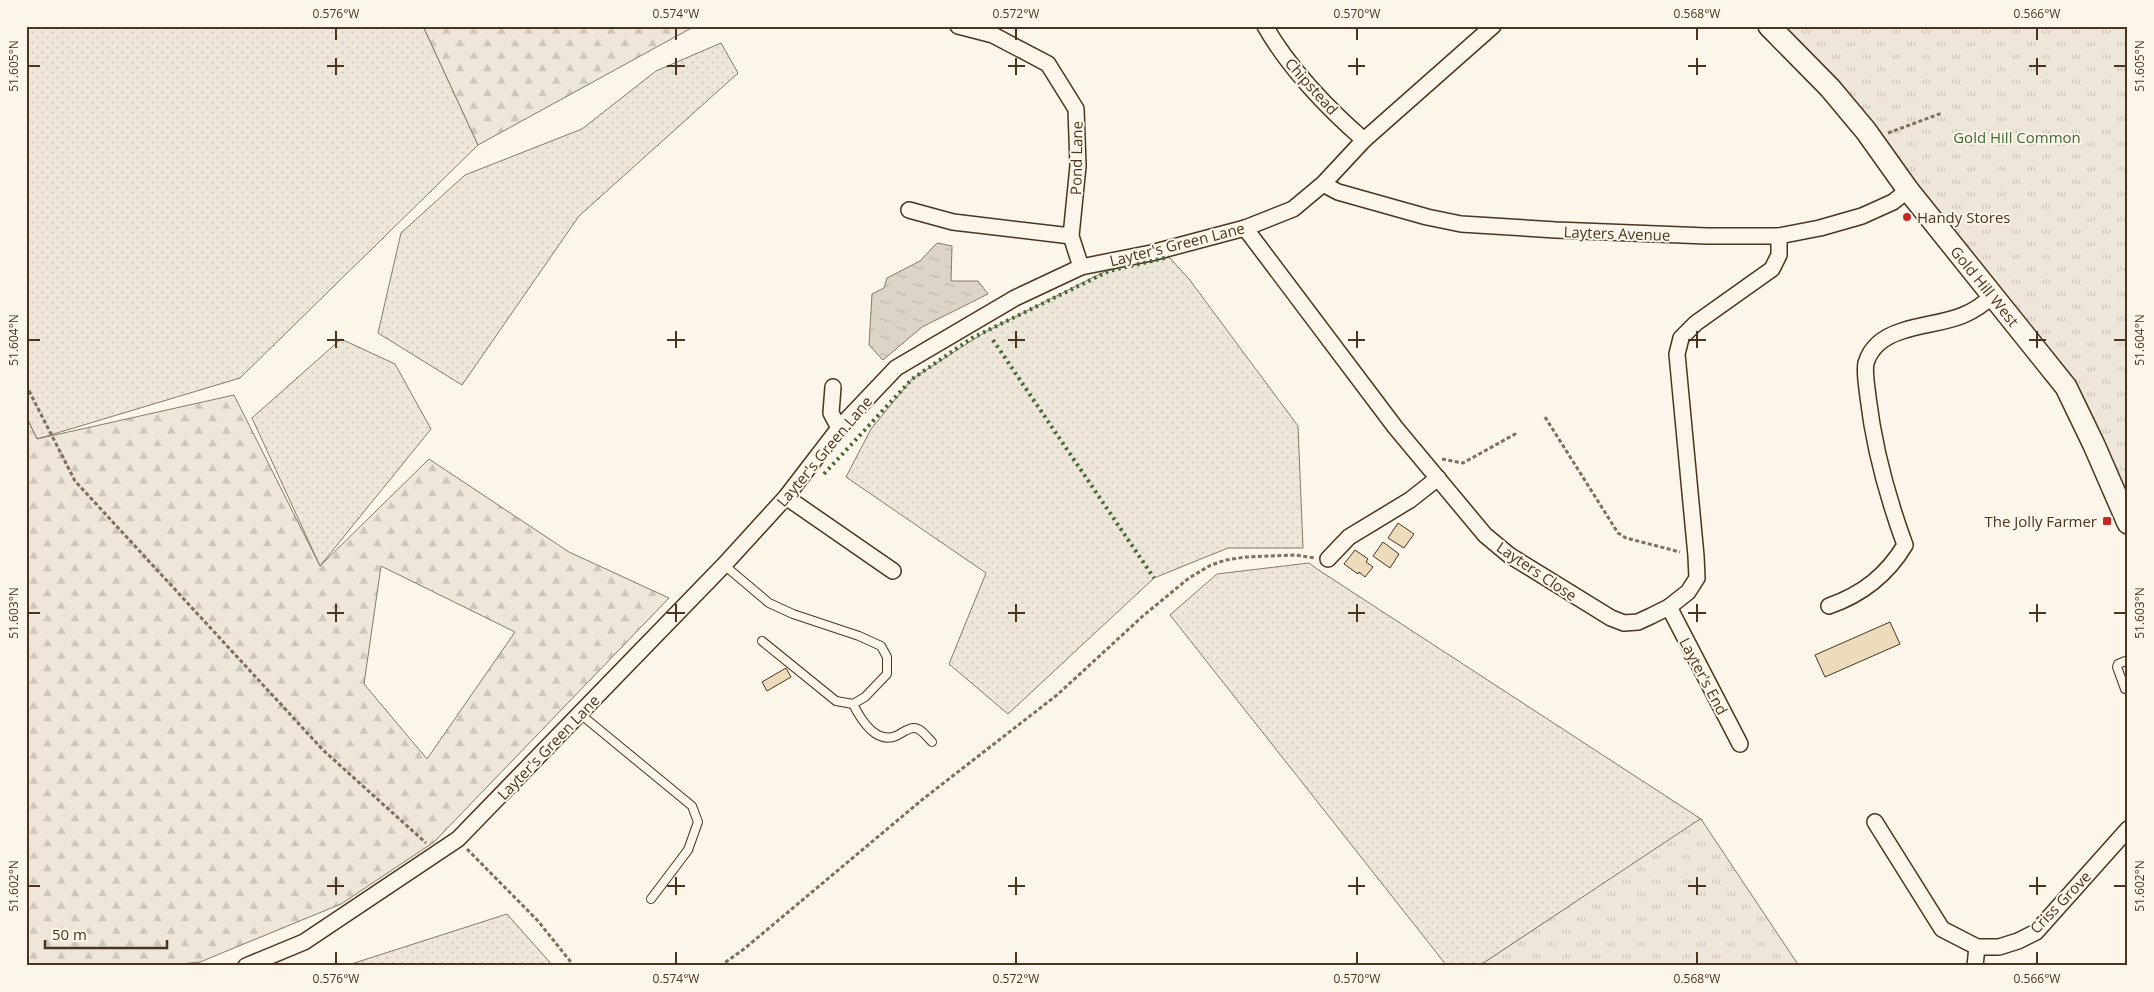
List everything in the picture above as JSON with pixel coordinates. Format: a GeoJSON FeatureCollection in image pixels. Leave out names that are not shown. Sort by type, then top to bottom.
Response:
{"type":"FeatureCollection","features":[{"type":"Feature","properties":{"kind":"street","name":"Pond Lane"},"geometry":{"type":"LineString","coordinates":[[958,26],[993,35],[1048,64],[1076,109],[1078,166],[1071,236],[1080,267]]}},
{"type":"Feature","properties":{"kind":"street","name":"Chipstead"},"geometry":{"type":"LineString","coordinates":[[1265,26],[1276,45],[1302,76],[1348,126],[1364,140]]}},
{"type":"Feature","properties":{"kind":"street","name":"Layter's Green Lane"},"geometry":{"type":"LineString","coordinates":[[246,966],[304,942],[458,839],[724,565],[786,497],[839,428],[896,368],[1015,298],[1080,267],[1151,253],[1245,228],[1293,209],[1323,184],[1364,140],[1493,26]]}},
{"type":"Feature","properties":{"kind":"street","name":"Gold Hill West"},"geometry":{"type":"LineString","coordinates":[[1770,26],[1830,88],[1854,117],[1908,190],[2066,387],[2128,523]]}},
{"type":"Feature","properties":{"kind":"street","name":"Layters Avenue"},"geometry":{"type":"LineString","coordinates":[[1323,184],[1347,195],[1426,217],[1461,224],[1608,232],[1780,236],[1862,216],[1894,202],[1908,190]]}},
{"type":"Feature","properties":{"kind":"street"},"geometry":{"type":"LineString","coordinates":[[909,210],[953,222],[1071,236]]}},
{"type":"Feature","properties":{"kind":"street","name":"Layters Close"},"geometry":{"type":"LineString","coordinates":[[1245,228],[1378,406],[1485,535],[1509,555],[1611,618],[1624,623],[1638,622],[1668,607],[1688,592],[1697,578],[1677,354],[1681,338],[1696,323],[1772,269],[1779,255],[1780,236]]}},
{"type":"Feature","properties":{"kind":"street"},"geometry":{"type":"LineString","coordinates":[[1829,606],[1846,600],[1872,585],[1897,558],[1904,545],[1884,485],[1870,419],[1866,364],[1873,349],[1884,339],[1902,331],[1957,318],[1976,309],[1992,295]]}},
{"type":"Feature","properties":{"kind":"street"},"geometry":{"type":"LineString","coordinates":[[833,387],[831,413],[839,428]]}},
{"type":"Feature","properties":{"kind":"street"},"geometry":{"type":"LineString","coordinates":[[1328,559],[1349,537],[1410,500],[1434,473]]}},
{"type":"Feature","properties":{"kind":"street"},"geometry":{"type":"LineString","coordinates":[[786,497],[893,571]]}},
{"type":"Feature","properties":{"kind":"street","name":"Layter's End"},"geometry":{"type":"LineString","coordinates":[[1668,607],[1740,744]]}},
{"type":"Feature","properties":{"kind":"street","name":"Criss Grove"},"geometry":{"type":"LineString","coordinates":[[1875,822],[1942,929],[1977,947],[1999,947],[2018,941],[2036,932],[2128,829]]}},
{"type":"Feature","properties":{"kind":"street"},"geometry":{"type":"LineString","coordinates":[[1976,966],[1977,947]]}},
{"type":"Feature","properties":{"kind":"lane"},"geometry":{"type":"LineString","coordinates":[[724,565],[769,603],[793,614],[860,636],[881,646],[887,657],[887,674],[866,697],[853,704],[836,701],[762,641]]}},
{"type":"Feature","properties":{"kind":"lane"},"geometry":{"type":"LineString","coordinates":[[2128,660],[2118,664],[2117,667],[2125,689],[2128,690]]}},
{"type":"Feature","properties":{"kind":"lane"},"geometry":{"type":"LineString","coordinates":[[853,704],[868,727],[877,735],[889,738],[914,728],[918,729],[932,742]]}},
{"type":"Feature","properties":{"kind":"lane"},"geometry":{"type":"LineString","coordinates":[[578,714],[692,806],[698,822],[688,850],[651,899]]}},
{"type":"Feature","properties":{"kind":"path"},"geometry":{"type":"LineString","coordinates":[[1885,134],[1942,113]]}},
{"type":"Feature","properties":{"kind":"path"},"geometry":{"type":"LineString","coordinates":[[26,385],[75,481],[323,750],[437,853]]}},
{"type":"Feature","properties":{"kind":"path"},"geometry":{"type":"LineString","coordinates":[[1545,417],[1618,533],[1635,541],[1696,556]]}},
{"type":"Feature","properties":{"kind":"path"},"geometry":{"type":"LineString","coordinates":[[1434,473],[1442,459],[1463,463],[1517,433]]}},
{"type":"Feature","properties":{"kind":"path"},"geometry":{"type":"LineString","coordinates":[[720,966],[744,949],[923,799],[1056,696],[1144,615],[1189,578],[1211,565],[1226,560],[1246,557],[1296,555],[1328,559]]}},
{"type":"Feature","properties":{"kind":"path"},"geometry":{"type":"LineString","coordinates":[[458,839],[538,922],[574,966]]}},
{"type":"Feature","properties":{"kind":"green space"},"geometry":{"type":"Polygon","coordinates":[[[26,26],[423,26],[478,145],[240,378],[37,439],[26,416],[26,26]]]}},
{"type":"Feature","properties":{"kind":"green space"},"geometry":{"type":"Polygon","coordinates":[[[423,26],[695,26],[478,145],[423,26]]]}},
{"type":"Feature","properties":{"kind":"green space","name":"Gold Hill Common"},"geometry":{"type":"Polygon","coordinates":[[[1784,26],[2128,26],[2128,505],[2081,401],[1784,26]]]}},
{"type":"Feature","properties":{"kind":"green space"},"geometry":{"type":"Polygon","coordinates":[[[721,43],[738,73],[579,216],[462,385],[378,333],[401,233],[465,175],[582,129],[656,71],[721,43]]]}},
{"type":"Feature","properties":{"kind":"green space"},"geometry":{"type":"Polygon","coordinates":[[[1169,257],[1189,279],[1298,426],[1303,548],[1228,548],[1154,578],[1008,714],[949,664],[986,573],[846,477],[871,429],[912,379],[985,332],[1106,271],[1169,257]]]}},
{"type":"Feature","properties":{"kind":"green space"},"geometry":{"type":"Polygon","coordinates":[[[341,339],[395,364],[431,429],[320,566],[252,418],[341,339]]]}},
{"type":"Feature","properties":{"kind":"green space"},"geometry":{"type":"Polygon","coordinates":[[[234,395],[320,566],[429,459],[569,552],[669,598],[434,842],[341,904],[200,962],[161,966],[26,966],[26,416],[37,439],[234,395]],[[381,566],[364,684],[427,759],[515,632],[381,566]]]}},
{"type":"Feature","properties":{"kind":"green space"},"geometry":{"type":"Polygon","coordinates":[[[1309,563],[1701,819],[1479,966],[1447,966],[1170,615],[1217,574],[1309,563]]]}},
{"type":"Feature","properties":{"kind":"green space"},"geometry":{"type":"Polygon","coordinates":[[[1700,819],[1799,966],[1479,966],[1700,819]]]}},
{"type":"Feature","properties":{"kind":"green space"},"geometry":{"type":"Polygon","coordinates":[[[507,914],[553,966],[345,966],[507,914]]]}},
{"type":"Feature","properties":{"kind":"water"},"geometry":{"type":"Polygon","coordinates":[[[937,243],[952,246],[951,281],[978,281],[988,294],[922,327],[883,360],[869,345],[872,294],[884,288],[887,278],[920,261],[937,243]]]}},
{"type":"Feature","properties":{"kind":"building"},"geometry":{"type":"Polygon","coordinates":[[[1398,523],[1414,534],[1404,548],[1388,538],[1398,523]]]}},
{"type":"Feature","properties":{"kind":"building"},"geometry":{"type":"Polygon","coordinates":[[[1383,542],[1399,554],[1390,568],[1373,556],[1383,542]]]}},
{"type":"Feature","properties":{"kind":"building"},"geometry":{"type":"Polygon","coordinates":[[[1355,550],[1368,559],[1366,562],[1373,567],[1365,577],[1344,564],[1355,550]]]}},
{"type":"Feature","properties":{"kind":"building"},"geometry":{"type":"Polygon","coordinates":[[[1890,622],[1900,644],[1825,677],[1815,655],[1890,622]]]}},
{"type":"Feature","properties":{"kind":"building"},"geometry":{"type":"Polygon","coordinates":[[[786,668],[791,677],[767,691],[762,682],[786,668]]]}},
{"type":"Feature","properties":{"kind":"hedge"},"geometry":{"type":"LineString","coordinates":[[824,474],[912,379],[972,338],[1109,271],[1169,257]]}},
{"type":"Feature","properties":{"kind":"hedge"},"geometry":{"type":"LineString","coordinates":[[993,340],[1154,578]]}},
{"type":"Feature","properties":{"kind":"place","name":"Handy Stores"},"geometry":{"type":"Point","coordinates":[1907,217]}},
{"type":"Feature","properties":{"kind":"place","name":"The Jolly Farmer"},"geometry":{"type":"Point","coordinates":[2107,521]}}]}
